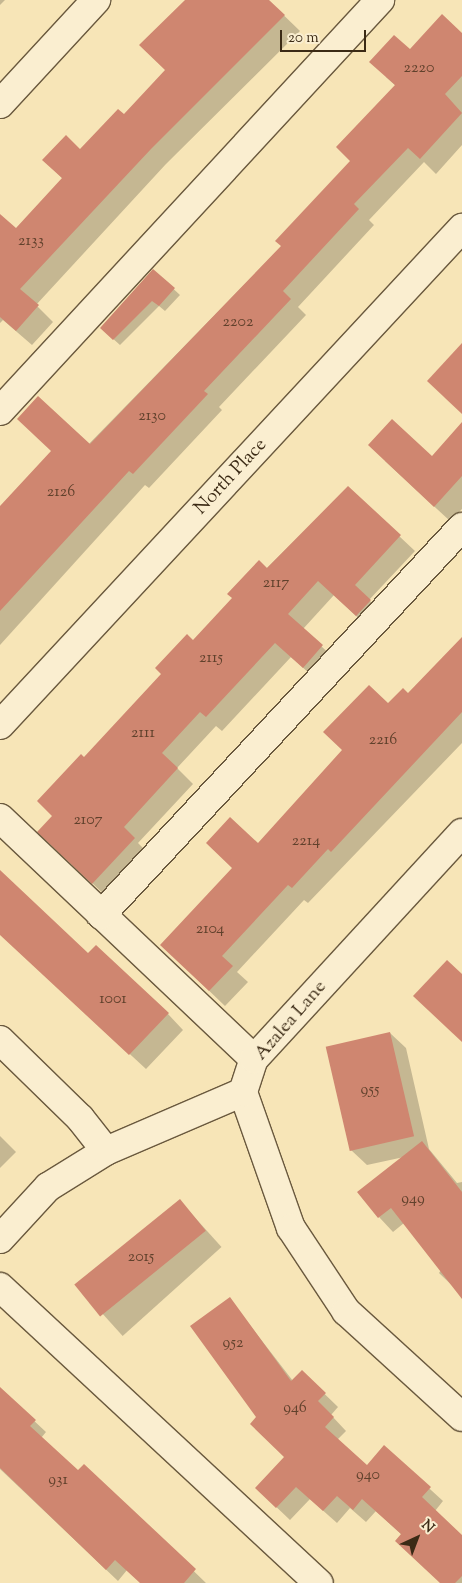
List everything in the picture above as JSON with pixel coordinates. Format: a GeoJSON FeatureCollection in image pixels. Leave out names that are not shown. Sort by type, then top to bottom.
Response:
{"type":"FeatureCollection","features":[{"type":"Feature","properties":{"kind":"street"},"geometry":{"type":"LineString","coordinates":[[0,104],[96,0]]}},
{"type":"Feature","properties":{"kind":"street"},"geometry":{"type":"LineString","coordinates":[[0,411],[380,0]]}},
{"type":"Feature","properties":{"kind":"street","name":"North Place"},"geometry":{"type":"LineString","coordinates":[[0,725],[462,228]]}},
{"type":"Feature","properties":{"kind":"street"},"geometry":{"type":"LineString","coordinates":[[102,914],[462,527]]}},
{"type":"Feature","properties":{"kind":"street"},"geometry":{"type":"LineString","coordinates":[[0,818],[254,1058]]}},
{"type":"Feature","properties":{"kind":"street","name":"Azalea Lane"},"geometry":{"type":"LineString","coordinates":[[243,1092],[254,1058],[462,833]]}},
{"type":"Feature","properties":{"kind":"street"},"geometry":{"type":"LineString","coordinates":[[0,1040],[80,1118],[106,1152]]}},
{"type":"Feature","properties":{"kind":"street"},"geometry":{"type":"LineString","coordinates":[[0,1239],[48,1188],[106,1152],[243,1092],[291,1228],[346,1311],[462,1417]]}},
{"type":"Feature","properties":{"kind":"street"},"geometry":{"type":"LineString","coordinates":[[0,1287],[319,1583]]}},
{"type":"Feature","properties":{"kind":"building"},"geometry":{"type":"Polygon","coordinates":[[[185,0],[269,0],[285,15],[151,149],[20,289],[39,305],[16,331],[0,317],[0,214],[16,228],[62,178],[42,160],[66,135],[80,149],[118,109],[124,114],[165,70],[139,45],[185,0]]]}},
{"type":"Feature","properties":{"kind":"building"},"geometry":{"type":"Polygon","coordinates":[[[442,14],[462,33],[462,76],[445,94],[462,113],[420,159],[408,148],[354,204],[359,209],[283,291],[291,299],[204,391],[208,394],[133,474],[129,471],[0,611],[0,506],[51,451],[17,419],[38,396],[90,444],[281,246],[275,241],[350,161],[336,147],[395,85],[369,62],[394,35],[410,49],[442,14]]]}},
{"type":"Feature","properties":{"kind":"building"},"geometry":{"type":"Polygon","coordinates":[[[153,269],[175,288],[159,306],[152,301],[113,340],[100,328],[153,269]]]}},
{"type":"Feature","properties":{"kind":"building"},"geometry":{"type":"Polygon","coordinates":[[[462,343],[462,414],[427,381],[462,343]]]}},
{"type":"Feature","properties":{"kind":"building"},"geometry":{"type":"Polygon","coordinates":[[[392,419],[432,456],[462,422],[462,476],[434,507],[368,445],[392,419]]]}},
{"type":"Feature","properties":{"kind":"building"},"geometry":{"type":"Polygon","coordinates":[[[348,486],[401,535],[355,585],[371,600],[356,616],[318,581],[288,614],[323,645],[303,668],[275,643],[206,717],[200,712],[162,753],[178,768],[124,827],[135,838],[92,884],[37,832],[52,816],[37,801],[81,754],[84,757],[161,674],[155,668],[187,634],[193,640],[232,598],[227,594],[259,560],[267,568],[348,486]]]}},
{"type":"Feature","properties":{"kind":"building"},"geometry":{"type":"Polygon","coordinates":[[[462,637],[462,712],[331,852],[328,849],[292,888],[288,885],[222,956],[233,966],[209,991],[160,945],[232,868],[206,843],[230,817],[258,843],[342,750],[323,732],[369,685],[388,703],[403,688],[408,693],[462,637]]]}},
{"type":"Feature","properties":{"kind":"building"},"geometry":{"type":"Polygon","coordinates":[[[0,870],[88,953],[96,945],[169,1013],[129,1055],[0,935],[0,870]]]}},
{"type":"Feature","properties":{"kind":"building"},"geometry":{"type":"Polygon","coordinates":[[[447,960],[462,974],[462,1042],[413,996],[447,960]]]}},
{"type":"Feature","properties":{"kind":"building"},"geometry":{"type":"Polygon","coordinates":[[[390,1032],[414,1136],[350,1151],[326,1047],[390,1032]]]}},
{"type":"Feature","properties":{"kind":"building"},"geometry":{"type":"Polygon","coordinates":[[[422,1141],[462,1192],[462,1299],[391,1208],[378,1218],[357,1192],[422,1141]]]}},
{"type":"Feature","properties":{"kind":"building"},"geometry":{"type":"Polygon","coordinates":[[[180,1199],[206,1231],[100,1316],[74,1285],[180,1199]]]}},
{"type":"Feature","properties":{"kind":"building"},"geometry":{"type":"Polygon","coordinates":[[[230,1297],[291,1381],[302,1370],[326,1393],[318,1401],[334,1417],[325,1427],[367,1465],[384,1445],[431,1487],[422,1497],[462,1535],[462,1576],[455,1583],[440,1583],[395,1541],[401,1534],[362,1499],[353,1510],[337,1496],[323,1511],[296,1487],[276,1508],[255,1488],[284,1457],[250,1424],[256,1417],[190,1326],[230,1297]]]}},
{"type":"Feature","properties":{"kind":"building"},"geometry":{"type":"Polygon","coordinates":[[[0,1387],[36,1420],[30,1426],[78,1470],[84,1464],[196,1569],[184,1583],[140,1583],[115,1560],[106,1570],[0,1468],[0,1387]]]}}]}
